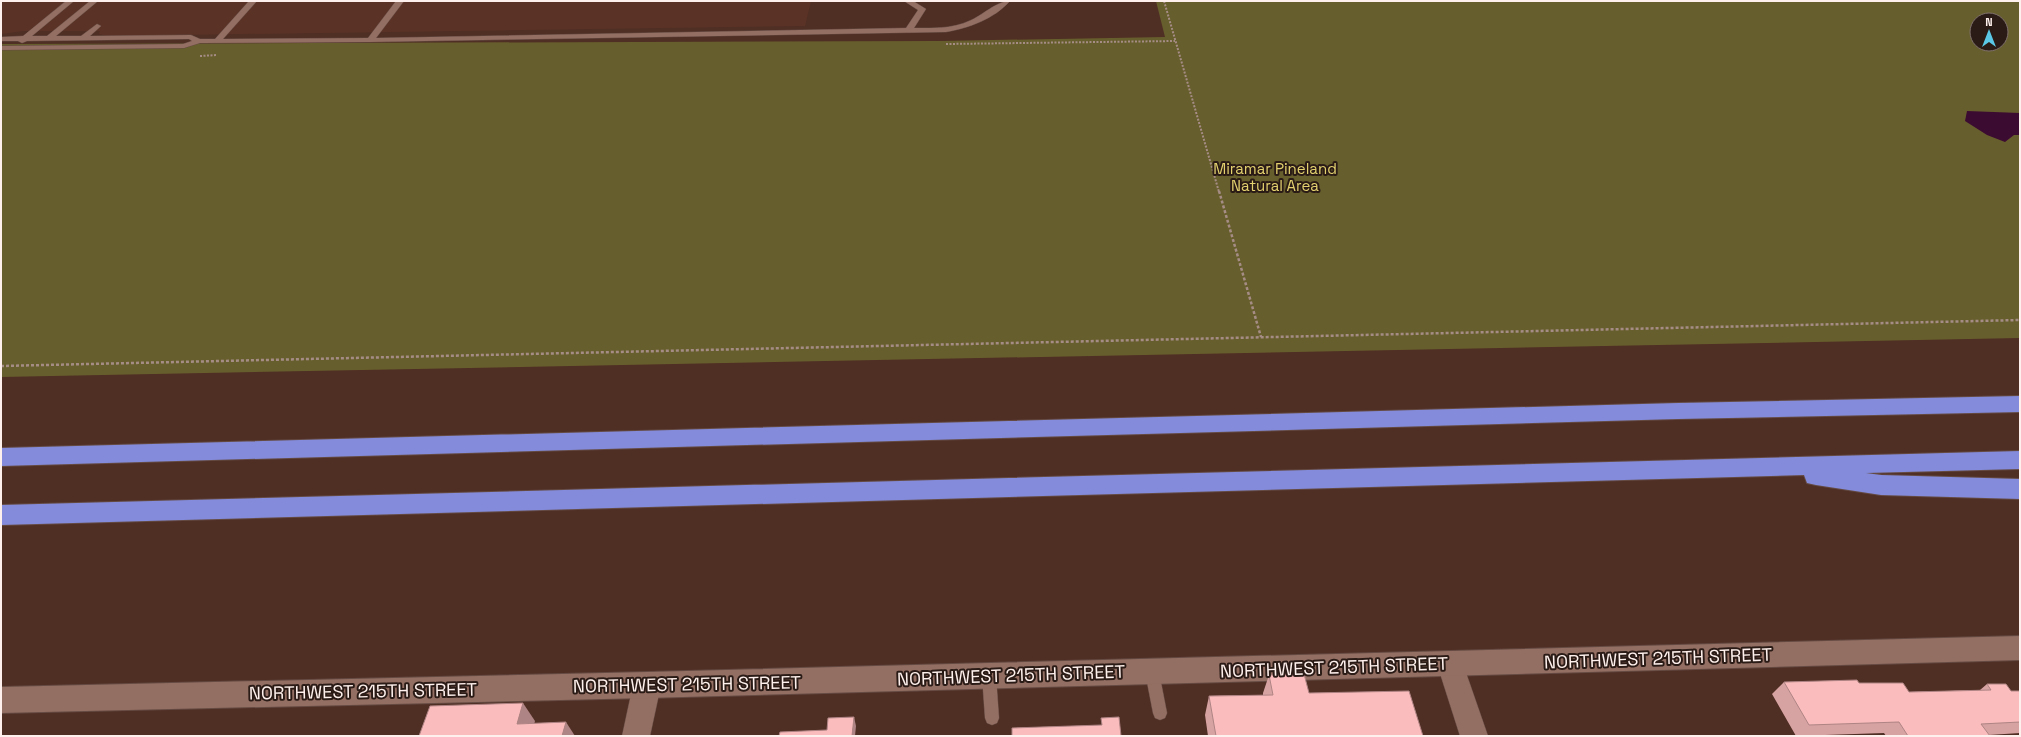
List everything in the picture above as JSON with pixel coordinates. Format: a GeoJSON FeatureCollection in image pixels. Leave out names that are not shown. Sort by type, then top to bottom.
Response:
{"type":"FeatureCollection","features":[{"type":"Feature","properties":{"kind":"highway"},"geometry":{"type":"LineString","coordinates":[[1,457],[1654,411],[2020,404]]}},
{"type":"Feature","properties":{"kind":"highway"},"geometry":{"type":"LineString","coordinates":[[1,514],[2020,460]]}},
{"type":"Feature","properties":{"kind":"highway"},"geometry":{"type":"LineString","coordinates":[[1754,467],[1881,485],[2020,489]]}},
{"type":"Feature","properties":{"kind":"street","name":"NORTHWEST 215TH STREET"},"geometry":{"type":"LineString","coordinates":[[1,700],[1152,672],[2020,648]]}},
{"type":"Feature","properties":{"kind":"street"},"geometry":{"type":"LineString","coordinates":[[1450,664],[1474,736]]}},
{"type":"Feature","properties":{"kind":"street"},"geometry":{"type":"LineString","coordinates":[[636,736],[646,685]]}},
{"type":"Feature","properties":{"kind":"lane"},"geometry":{"type":"LineString","coordinates":[[14,47],[70,1]]}},
{"type":"Feature","properties":{"kind":"lane"},"geometry":{"type":"LineString","coordinates":[[48,39],[94,1]]}},
{"type":"Feature","properties":{"kind":"lane"},"geometry":{"type":"LineString","coordinates":[[217,41],[253,1]]}},
{"type":"Feature","properties":{"kind":"lane"},"geometry":{"type":"LineString","coordinates":[[370,40],[400,1]]}},
{"type":"Feature","properties":{"kind":"lane"},"geometry":{"type":"LineString","coordinates":[[908,1],[922,9],[908,31]]}},
{"type":"Feature","properties":{"kind":"lane"},"geometry":{"type":"LineString","coordinates":[[1,48],[184,46],[199,41],[370,40],[946,30],[965,26],[991,14],[1006,1]]}},
{"type":"Feature","properties":{"kind":"lane"},"geometry":{"type":"LineString","coordinates":[[82,38],[96,26]]}},
{"type":"Feature","properties":{"kind":"lane"},"geometry":{"type":"LineString","coordinates":[[1,39],[191,38],[199,41]]}},
{"type":"Feature","properties":{"kind":"lane"},"geometry":{"type":"LineString","coordinates":[[1152,672],[1160,713]]}},
{"type":"Feature","properties":{"kind":"lane"},"geometry":{"type":"LineString","coordinates":[[989,676],[992,718]]}},
{"type":"Feature","properties":{"kind":"path"},"geometry":{"type":"LineString","coordinates":[[1164,1],[1261,337]]}},
{"type":"Feature","properties":{"kind":"path"},"geometry":{"type":"LineString","coordinates":[[1,366],[2020,320]]}},
{"type":"Feature","properties":{"kind":"shaded area"},"geometry":{"type":"Polygon","coordinates":[[[4,1],[811,1],[805,26],[107,36],[99,34],[100,31],[23,31],[1,34],[1,4],[4,1]]]}},
{"type":"Feature","properties":{"kind":"shaded area"},"geometry":{"type":"Polygon","coordinates":[[[1967,111],[2020,113],[2020,135],[2014,135],[2005,142],[1987,135],[1965,121],[1967,111]]]}},
{"type":"Feature","properties":{"kind":"green space","name":"Miramar Pineland Natural Area"},"geometry":{"type":"Polygon","coordinates":[[[1156,1],[2020,1],[2020,338],[1,377],[1,44],[939,41],[1165,37],[1156,1]]]}},
{"type":"Feature","properties":{"kind":"building"},"geometry":{"type":"Polygon","coordinates":[[[1304,674],[1309,693],[1409,691],[1423,736],[1216,736],[1209,696],[1273,695],[1269,675],[1304,674]]]}},
{"type":"Feature","properties":{"kind":"building"},"geometry":{"type":"Polygon","coordinates":[[[1857,680],[1859,683],[1903,683],[1909,692],[1991,690],[1987,684],[2006,684],[2011,691],[2020,691],[2020,722],[1981,724],[1990,736],[1908,736],[1899,722],[1809,725],[1784,682],[1857,680]]]}},
{"type":"Feature","properties":{"kind":"building"},"geometry":{"type":"Polygon","coordinates":[[[523,703],[517,724],[566,722],[562,736],[419,736],[430,706],[523,703]]]}},
{"type":"Feature","properties":{"kind":"building"},"geometry":{"type":"Polygon","coordinates":[[[854,717],[852,736],[779,736],[780,732],[827,730],[828,718],[854,717]]]}},
{"type":"Feature","properties":{"kind":"building"},"geometry":{"type":"Polygon","coordinates":[[[1119,717],[1121,736],[1012,736],[1012,728],[1102,725],[1101,718],[1119,717]]]}}]}
